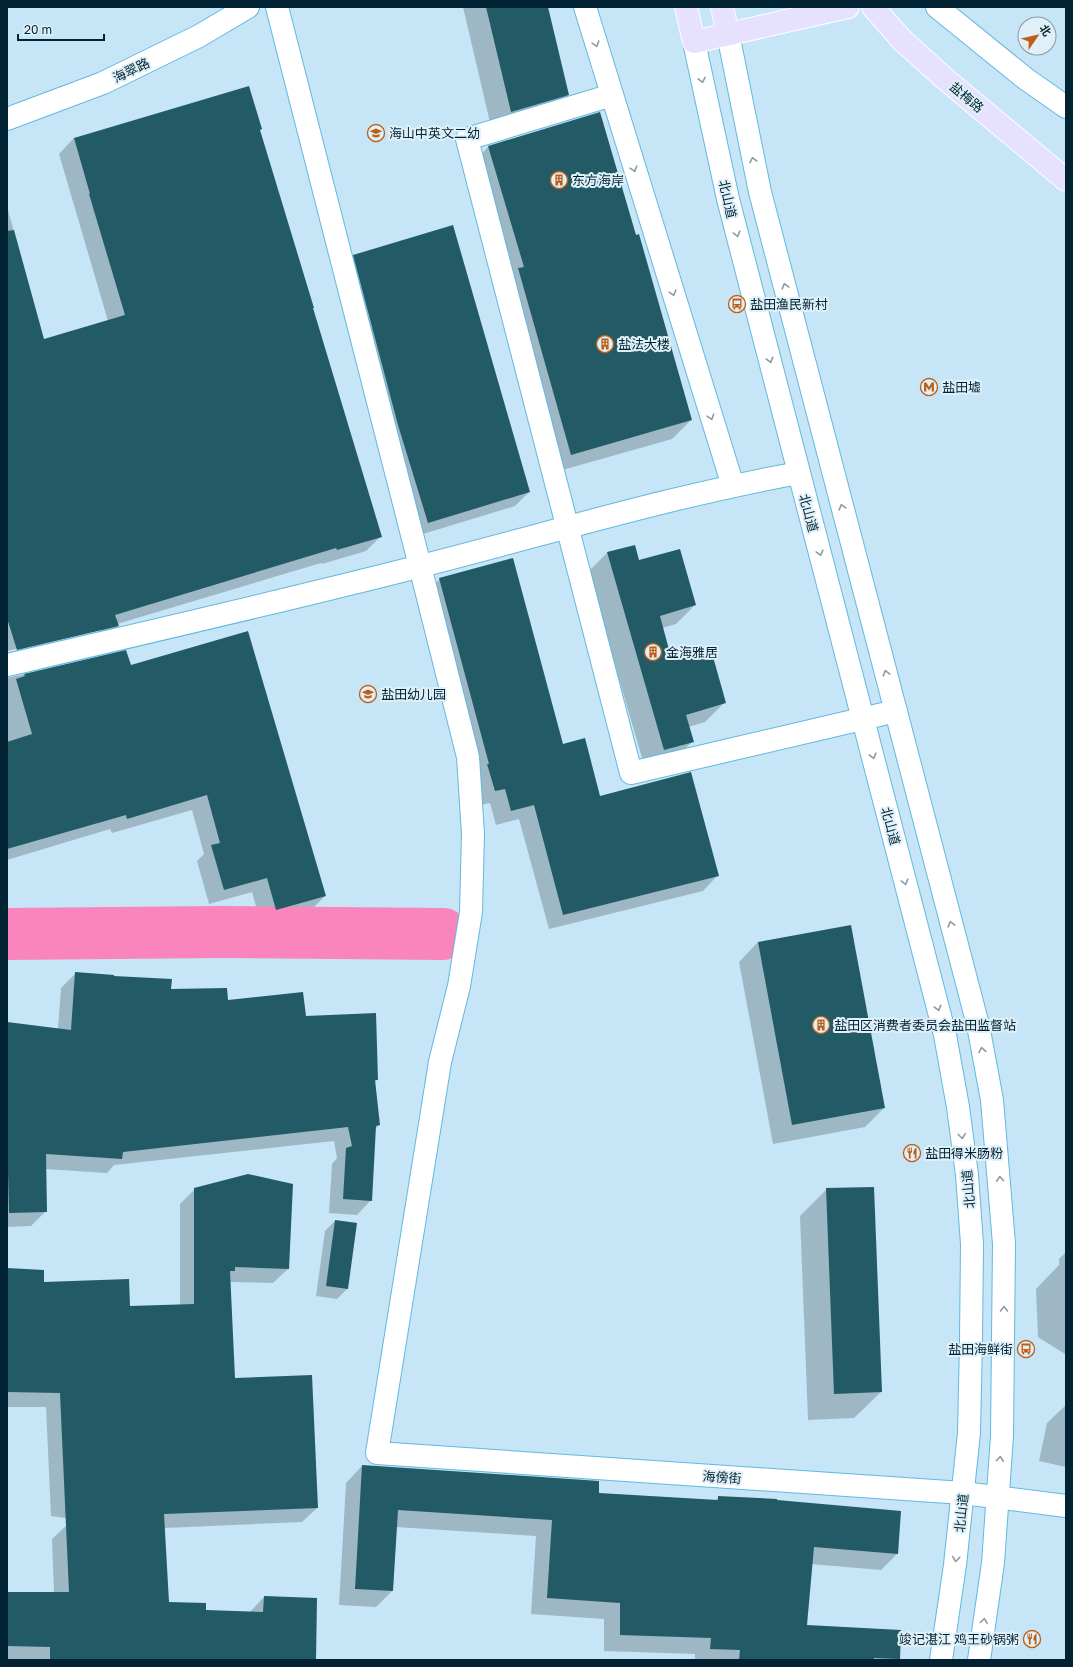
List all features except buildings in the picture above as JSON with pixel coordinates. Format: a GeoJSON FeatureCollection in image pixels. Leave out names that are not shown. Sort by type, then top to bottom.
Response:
{"type":"FeatureCollection","features":[{"type":"Feature","properties":{"kind":"main road","name":"北山道"},"geometry":{"type":"LineString","coordinates":[[686,7],[694,42]]}},
{"type":"Feature","properties":{"kind":"main road"},"geometry":{"type":"LineString","coordinates":[[722,7],[728,34]]}},
{"type":"Feature","properties":{"kind":"main road"},"geometry":{"type":"LineString","coordinates":[[694,42],[848,7]]}},
{"type":"Feature","properties":{"kind":"main road","name":"盐梅路"},"geometry":{"type":"LineString","coordinates":[[873,7],[907,45],[1066,180]]}},
{"type":"Feature","properties":{"kind":"street","name":"海翠路"},"geometry":{"type":"LineString","coordinates":[[7,119],[103,84],[199,36],[248,7]]}},
{"type":"Feature","properties":{"kind":"street"},"geometry":{"type":"LineString","coordinates":[[277,7],[420,566]]}},
{"type":"Feature","properties":{"kind":"street"},"geometry":{"type":"LineString","coordinates":[[585,7],[732,486]]}},
{"type":"Feature","properties":{"kind":"street"},"geometry":{"type":"LineString","coordinates":[[938,7],[1026,79],[1066,106]]}},
{"type":"Feature","properties":{"kind":"street"},"geometry":{"type":"LineString","coordinates":[[728,34],[760,192],[978,1025],[992,1100],[1004,1244],[1002,1436],[993,1563],[979,1660]]}},
{"type":"Feature","properties":{"kind":"street","name":"北山道"},"geometry":{"type":"LineString","coordinates":[[694,42],[728,199],[945,1036],[958,1107],[967,1175],[972,1244],[969,1433],[956,1565],[941,1660]]}},
{"type":"Feature","properties":{"kind":"street"},"geometry":{"type":"LineString","coordinates":[[612,95],[467,139],[632,773],[896,711]]}},
{"type":"Feature","properties":{"kind":"street"},"geometry":{"type":"LineString","coordinates":[[7,666],[420,566],[567,527],[732,486],[799,473]]}},
{"type":"Feature","properties":{"kind":"street","name":"海傍街"},"geometry":{"type":"LineString","coordinates":[[420,566],[468,757],[473,834],[471,912],[460,986],[440,1062],[377,1453],[963,1493],[1066,1506]]}},
{"type":"Feature","properties":{"kind":"waterway"},"geometry":{"type":"LineString","coordinates":[[7,934],[222,932],[443,934]]}},
{"type":"Feature","properties":{"kind":"place","name":"海山中英文二幼"},"geometry":{"type":"Point","coordinates":[376,133]}},
{"type":"Feature","properties":{"kind":"place","name":"东方海岸"},"geometry":{"type":"Point","coordinates":[559,180]}},
{"type":"Feature","properties":{"kind":"place","name":"盐田渔民新村"},"geometry":{"type":"Point","coordinates":[737,304]}},
{"type":"Feature","properties":{"kind":"place","name":"盐法大楼"},"geometry":{"type":"Point","coordinates":[605,344]}},
{"type":"Feature","properties":{"kind":"place","name":"盐田墟"},"geometry":{"type":"Point","coordinates":[929,387]}},
{"type":"Feature","properties":{"kind":"place","name":"金海雅居"},"geometry":{"type":"Point","coordinates":[653,652]}},
{"type":"Feature","properties":{"kind":"place","name":"盐田幼儿园"},"geometry":{"type":"Point","coordinates":[368,694]}},
{"type":"Feature","properties":{"kind":"place","name":"盐田区消费者委员会盐田监督站"},"geometry":{"type":"Point","coordinates":[821,1025]}},
{"type":"Feature","properties":{"kind":"place","name":"盐田得米肠粉"},"geometry":{"type":"Point","coordinates":[912,1153]}},
{"type":"Feature","properties":{"kind":"place","name":"盐田海鲜街"},"geometry":{"type":"Point","coordinates":[1026,1349]}},
{"type":"Feature","properties":{"kind":"place","name":"竣记湛江 鸡王砂锅粥"},"geometry":{"type":"Point","coordinates":[1032,1639]}}]}
